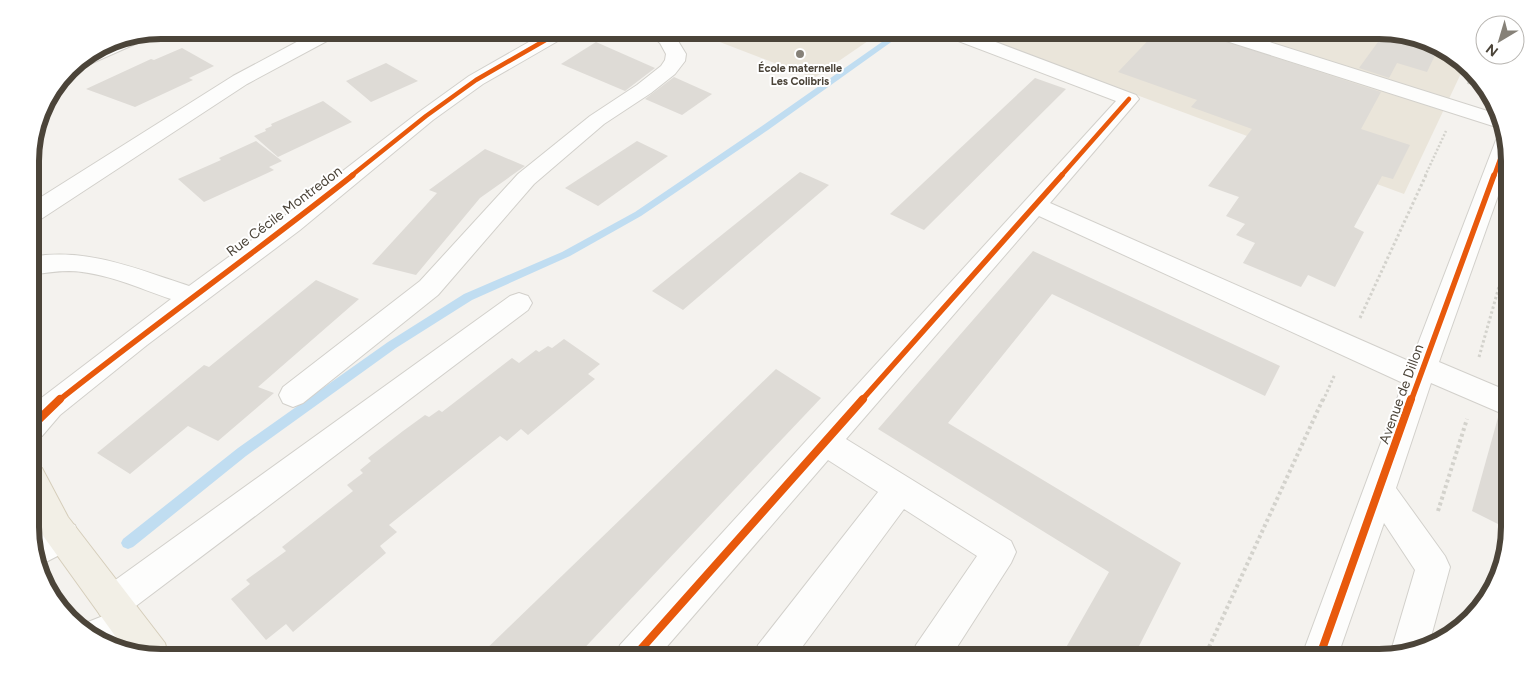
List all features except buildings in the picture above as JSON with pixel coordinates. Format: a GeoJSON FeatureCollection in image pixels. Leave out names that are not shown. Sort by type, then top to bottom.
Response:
{"type":"FeatureCollection","features":[{"type":"Feature","properties":{"kind":"main road"},"geometry":{"type":"LineString","coordinates":[[39,494],[56,527],[112,621],[142,648]]}},
{"type":"Feature","properties":{"kind":"street"},"geometry":{"type":"LineString","coordinates":[[39,209],[240,80],[316,39]]}},
{"type":"Feature","properties":{"kind":"street","name":"Rue Cécile Montredon"},"geometry":{"type":"LineString","coordinates":[[39,419],[50,407],[191,296],[291,224],[426,116],[476,80],[547,39]]}},
{"type":"Feature","properties":{"kind":"street"},"geometry":{"type":"LineString","coordinates":[[293,395],[430,288],[526,179],[597,120],[644,89],[668,70],[676,54],[667,39]]}},
{"type":"Feature","properties":{"kind":"street"},"geometry":{"type":"LineString","coordinates":[[641,649],[1129,99],[971,39]]}},
{"type":"Feature","properties":{"kind":"street"},"geometry":{"type":"LineString","coordinates":[[1239,39],[1494,120]]}},
{"type":"Feature","properties":{"kind":"street","name":"Avenue de Dillon"},"geometry":{"type":"LineString","coordinates":[[1323,649],[1501,157]]}},
{"type":"Feature","properties":{"kind":"street"},"geometry":{"type":"LineString","coordinates":[[1034,205],[1422,373],[1501,401]]}},
{"type":"Feature","properties":{"kind":"street"},"geometry":{"type":"LineString","coordinates":[[39,265],[62,261],[87,263],[191,296]]}},
{"type":"Feature","properties":{"kind":"street"},"geometry":{"type":"LineString","coordinates":[[112,621],[519,303]]}},
{"type":"Feature","properties":{"kind":"street"},"geometry":{"type":"LineString","coordinates":[[826,442],[998,552],[935,649]]}},
{"type":"Feature","properties":{"kind":"street"},"geometry":{"type":"LineString","coordinates":[[778,649],[900,489]]}},
{"type":"Feature","properties":{"kind":"street"},"geometry":{"type":"LineString","coordinates":[[1379,490],[1433,567],[1410,645]]}},
{"type":"Feature","properties":{"kind":"street"},"geometry":{"type":"LineString","coordinates":[[41,548],[63,536]]}},
{"type":"Feature","properties":{"kind":"path"},"geometry":{"type":"LineString","coordinates":[[1477,366],[1501,280]]}},
{"type":"Feature","properties":{"kind":"path"},"geometry":{"type":"LineString","coordinates":[[1424,554],[1468,414]]}},
{"type":"Feature","properties":{"kind":"shaded area","name":"École maternelle Les Colibris"},"geometry":{"type":"Polygon","coordinates":[[[712,39],[871,39],[814,78],[712,39]]]}},
{"type":"Feature","properties":{"kind":"shaded area"},"geometry":{"type":"Polygon","coordinates":[[[985,39],[1379,39],[1403,41],[1418,45],[1440,55],[1462,72],[1404,194],[985,39]]]}},
{"type":"Feature","properties":{"kind":"waterway"},"geometry":{"type":"LineString","coordinates":[[128,543],[242,452],[392,345],[468,297],[566,254],[638,214],[891,39]]}},
{"type":"Feature","properties":{"kind":"cycle path"},"geometry":{"type":"LineString","coordinates":[[39,419],[50,407],[137,338],[291,224],[426,116],[476,80],[547,39]]}},
{"type":"Feature","properties":{"kind":"cycle path"},"geometry":{"type":"LineString","coordinates":[[641,649],[1129,99]]}},
{"type":"Feature","properties":{"kind":"cycle path"},"geometry":{"type":"LineString","coordinates":[[1322,649],[1501,157]]}},
{"type":"Feature","properties":{"kind":"place","name":"École maternelle Les Colibris"},"geometry":{"type":"Point","coordinates":[800,54]}}]}
